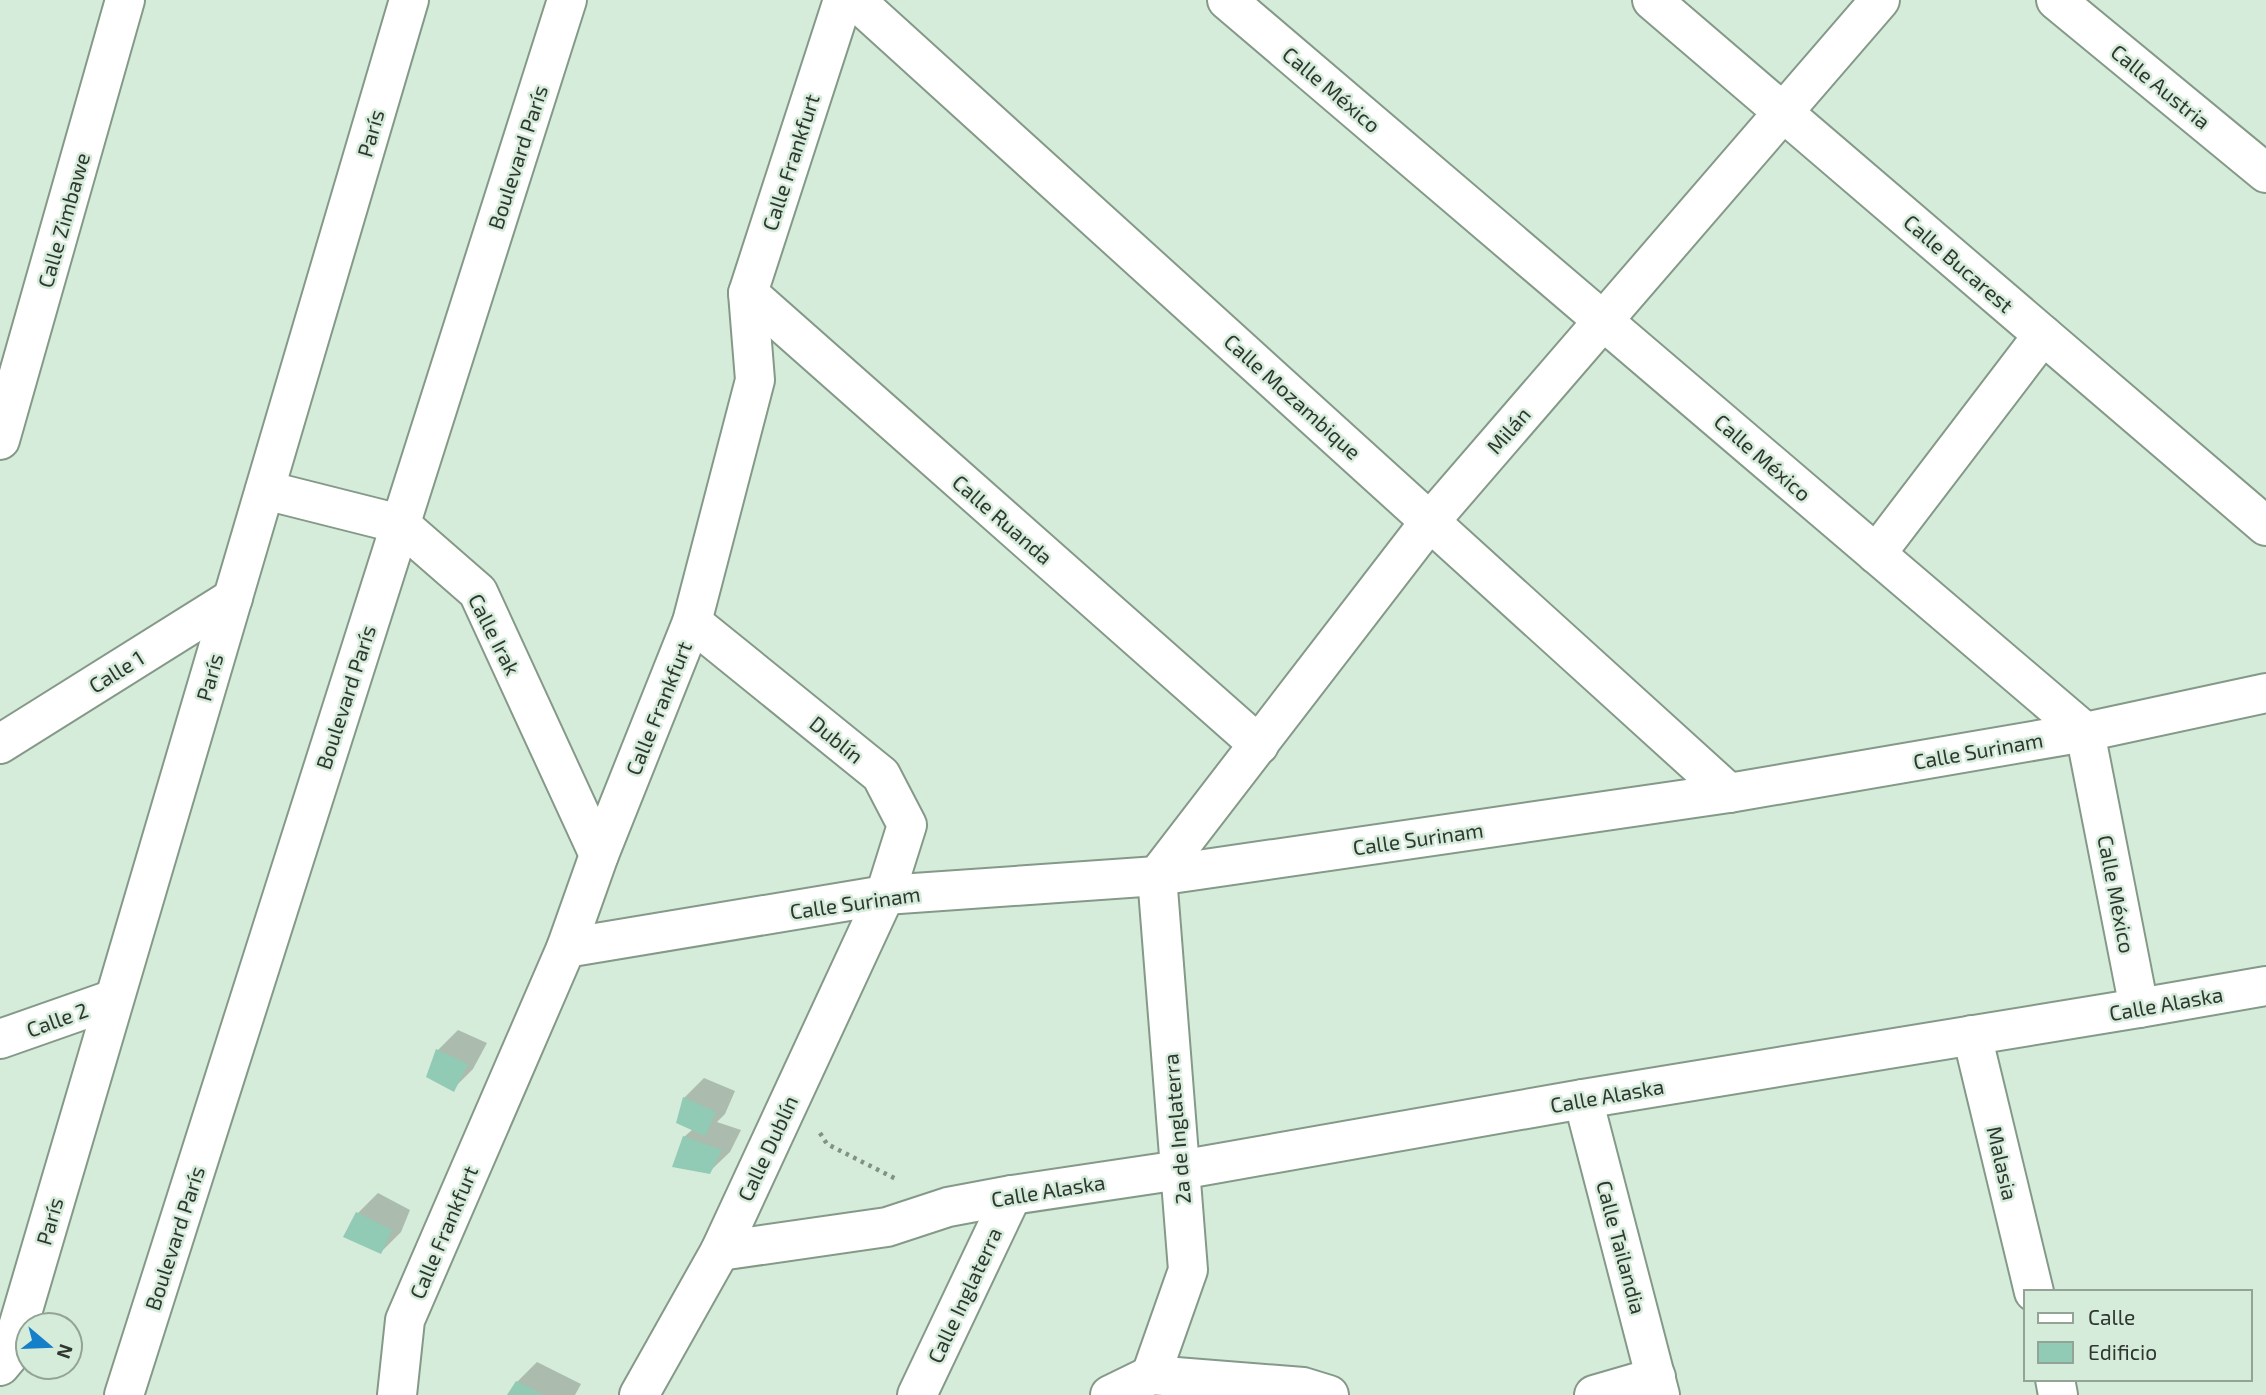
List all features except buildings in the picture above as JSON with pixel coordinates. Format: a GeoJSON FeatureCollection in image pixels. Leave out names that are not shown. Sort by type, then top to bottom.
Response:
{"type":"FeatureCollection","features":[{"type":"Feature","properties":{"kind":"street","name":"Calle Zimbawe"},"geometry":{"type":"LineString","coordinates":[[0,440],[125,0]]}},
{"type":"Feature","properties":{"kind":"street","name":"París"},"geometry":{"type":"LineString","coordinates":[[5,1360],[409,0]]}},
{"type":"Feature","properties":{"kind":"street","name":"Boulevard París"},"geometry":{"type":"LineString","coordinates":[[124,1395],[567,0]]}},
{"type":"Feature","properties":{"kind":"street","name":"Calle Frankfurt"},"geometry":{"type":"LineString","coordinates":[[397,1395],[405,1320],[566,948],[599,855],[692,622],[755,380],[748,293],[843,0]]}},
{"type":"Feature","properties":{"kind":"street","name":"Calle Mozambique"},"geometry":{"type":"LineString","coordinates":[[855,0],[1729,793]]}},
{"type":"Feature","properties":{"kind":"street","name":"Calle México"},"geometry":{"type":"LineString","coordinates":[[1227,0],[2085,732],[2139,1008]]}},
{"type":"Feature","properties":{"kind":"street","name":"Calle Bucarest"},"geometry":{"type":"LineString","coordinates":[[1652,0],[2266,526]]}},
{"type":"Feature","properties":{"kind":"street","name":"Milán"},"geometry":{"type":"LineString","coordinates":[[1157,876],[1431,520],[1880,0]]}},
{"type":"Feature","properties":{"kind":"street","name":"Calle Austria"},"geometry":{"type":"LineString","coordinates":[[2056,0],[2266,173]]}},
{"type":"Feature","properties":{"kind":"street","name":"Calle Ruanda"},"geometry":{"type":"LineString","coordinates":[[748,293],[1259,745]]}},
{"type":"Feature","properties":{"kind":"street"},"geometry":{"type":"LineString","coordinates":[[1876,554],[2043,335]]}},
{"type":"Feature","properties":{"kind":"street","name":"Calle Irak"},"geometry":{"type":"LineString","coordinates":[[265,490],[400,524],[478,592],[599,855]]}},
{"type":"Feature","properties":{"kind":"street","name":"Calle 1"},"geometry":{"type":"LineString","coordinates":[[0,744],[233,597]]}},
{"type":"Feature","properties":{"kind":"street","name":"Dublín"},"geometry":{"type":"LineString","coordinates":[[692,622],[881,775],[907,825],[885,895]]}},
{"type":"Feature","properties":{"kind":"street","name":"Calle Surinam"},"geometry":{"type":"LineString","coordinates":[[566,948],[885,895],[1157,876],[1729,793],[2085,732],[2266,693]]}},
{"type":"Feature","properties":{"kind":"street","name":"2a de Inglaterra"},"geometry":{"type":"LineString","coordinates":[[1151,1376],[1188,1270],[1157,876]]}},
{"type":"Feature","properties":{"kind":"street","name":"Calle Dublín"},"geometry":{"type":"LineString","coordinates":[[639,1395],[719,1251],[885,895]]}},
{"type":"Feature","properties":{"kind":"street","name":"Calle Alaska"},"geometry":{"type":"LineString","coordinates":[[719,1251],[887,1227],[948,1207],[1012,1195],[1180,1170],[1583,1099],[2266,986]]}},
{"type":"Feature","properties":{"kind":"street","name":"Calle 2"},"geometry":{"type":"LineString","coordinates":[[0,1039],[114,999]]}},
{"type":"Feature","properties":{"kind":"street","name":"Malasia"},"geometry":{"type":"LineString","coordinates":[[1972,1035],[2034,1290]]}},
{"type":"Feature","properties":{"kind":"street","name":"Calle Tailandia"},"geometry":{"type":"LineString","coordinates":[[1583,1099],[1658,1386]]}},
{"type":"Feature","properties":{"kind":"street","name":"Calle Inglaterra"},"geometry":{"type":"LineString","coordinates":[[917,1395],[1012,1195]]}},
{"type":"Feature","properties":{"kind":"street"},"geometry":{"type":"LineString","coordinates":[[1110,1395],[1151,1376],[1303,1387],[1329,1395]]}},
{"type":"Feature","properties":{"kind":"street"},"geometry":{"type":"LineString","coordinates":[[1594,1395],[1658,1386]]}},
{"type":"Feature","properties":{"kind":"path"},"geometry":{"type":"LineString","coordinates":[[794,1089],[827,1144],[948,1207]]}}]}
